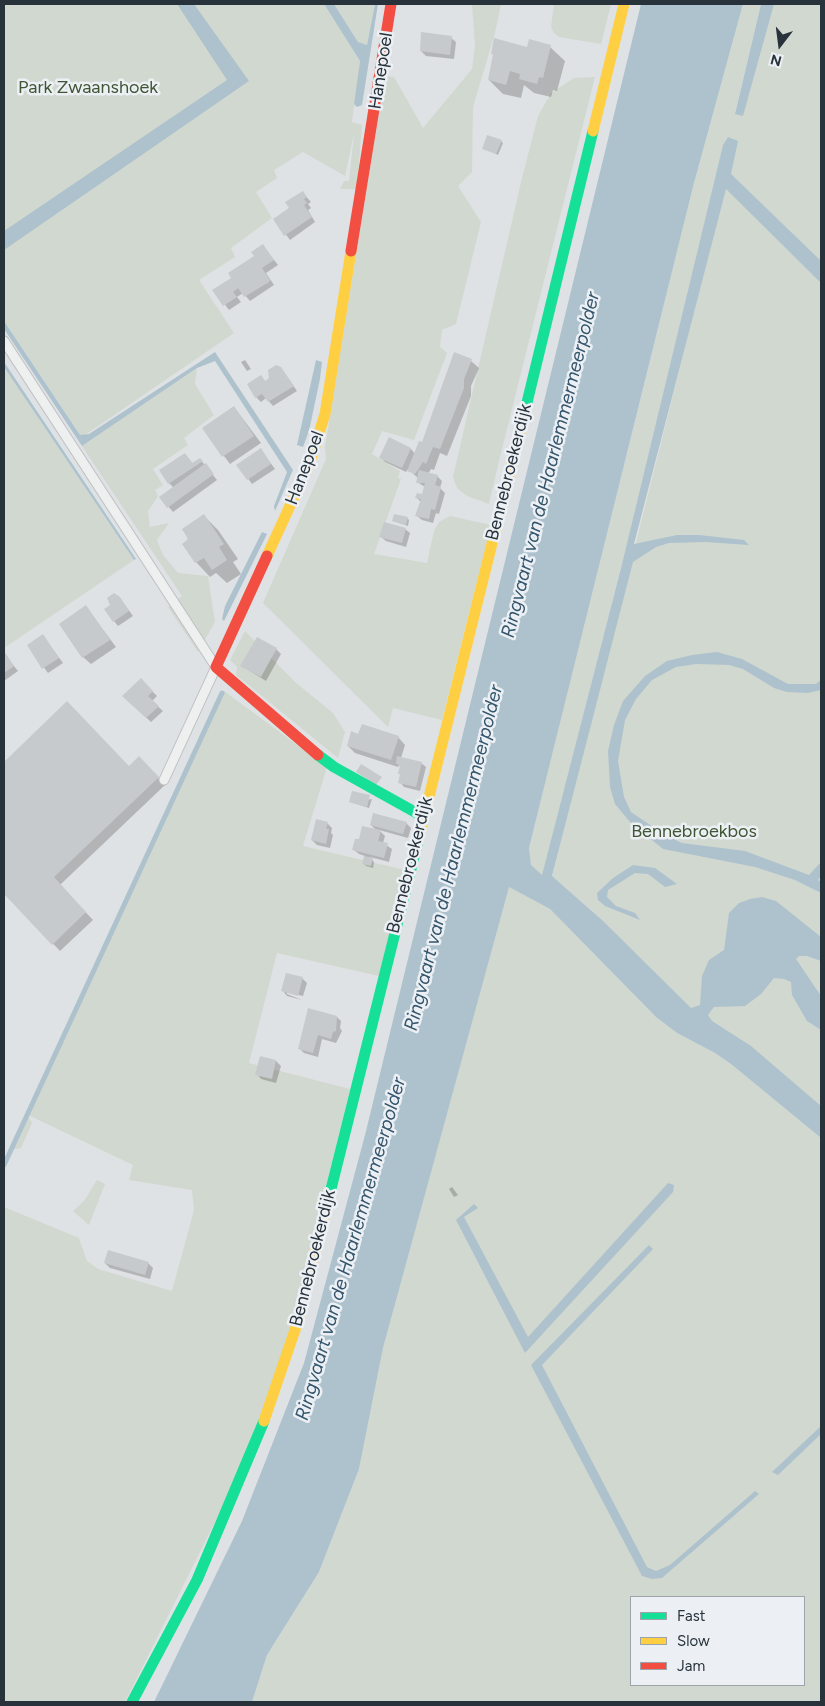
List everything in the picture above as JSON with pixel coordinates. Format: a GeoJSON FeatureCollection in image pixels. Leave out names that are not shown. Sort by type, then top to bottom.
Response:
{"type":"FeatureCollection","features":[{"type":"Feature","properties":{"kind":"street","name":"Hanepoel"},"geometry":{"type":"LineString","coordinates":[[216,667],[310,462],[325,414],[391,4]]}},
{"type":"Feature","properties":{"kind":"street","name":"Bennebroekerdijk"},"geometry":{"type":"LineString","coordinates":[[132,1702],[197,1580],[272,1402],[297,1324],[422,816],[546,326],[624,4]]}},
{"type":"Feature","properties":{"kind":"street"},"geometry":{"type":"LineString","coordinates":[[216,667],[303,744],[334,767],[422,816]]}},
{"type":"Feature","properties":{"kind":"lane"},"geometry":{"type":"LineString","coordinates":[[4,341],[216,667],[164,780]]}},
{"type":"Feature","properties":{"kind":"green space","name":"Park Zwaanshoek"},"geometry":{"type":"Polygon","coordinates":[[[4,4],[324,4],[360,61],[352,122],[362,125],[357,189],[340,189],[344,181],[349,181],[354,134],[345,176],[303,152],[274,170],[277,178],[256,192],[272,218],[231,248],[235,257],[199,280],[234,333],[85,435],[80,435],[4,321],[4,4]]]}},
{"type":"Feature","properties":{"kind":"green space"},"geometry":{"type":"Polygon","coordinates":[[[334,4],[375,4],[367,45],[358,42],[334,4]]]}},
{"type":"Feature","properties":{"kind":"green space"},"geometry":{"type":"Polygon","coordinates":[[[472,4],[501,4],[495,33],[473,107],[472,172],[458,186],[481,222],[456,324],[442,330],[440,347],[447,353],[414,440],[382,431],[372,454],[400,471],[398,478],[401,479],[374,554],[427,563],[434,531],[439,522],[450,516],[491,525],[442,720],[393,708],[388,727],[263,603],[326,459],[325,447],[385,76],[394,77],[423,128],[472,69],[475,46],[472,4]]]}},
{"type":"Feature","properties":{"kind":"green space"},"geometry":{"type":"Polygon","coordinates":[[[554,4],[611,4],[601,44],[559,37],[554,33],[551,27],[554,4]]]}},
{"type":"Feature","properties":{"kind":"green space","name":"Bennebroekbos"},"geometry":{"type":"Polygon","coordinates":[[[743,4],[761,4],[735,113],[769,4],[821,4],[821,1116],[663,988],[590,909],[552,877],[683,355],[728,137],[723,146],[621,568],[542,876],[531,865],[529,848],[694,183],[743,4]]]}},
{"type":"Feature","properties":{"kind":"green space"},"geometry":{"type":"Polygon","coordinates":[[[595,77],[489,504],[467,496],[457,488],[453,477],[522,178],[538,116],[551,93],[574,78],[595,77]]]}},
{"type":"Feature","properties":{"kind":"green space"},"geometry":{"type":"Polygon","coordinates":[[[4,367],[134,560],[4,648],[4,367]]]}},
{"type":"Feature","properties":{"kind":"green space"},"geometry":{"type":"Polygon","coordinates":[[[197,368],[195,384],[214,415],[184,438],[188,445],[153,469],[163,485],[155,490],[158,496],[148,511],[150,527],[169,523],[157,540],[163,555],[178,573],[208,576],[215,622],[198,652],[168,607],[182,596],[82,446],[197,368]]]}},
{"type":"Feature","properties":{"kind":"green space"},"geometry":{"type":"Polygon","coordinates":[[[245,631],[295,682],[333,713],[345,732],[338,758],[236,675],[237,667],[230,660],[245,631]]]}},
{"type":"Feature","properties":{"kind":"green space"},"geometry":{"type":"Polygon","coordinates":[[[224,691],[327,767],[303,846],[405,870],[379,976],[277,953],[249,1063],[350,1089],[289,1335],[241,1470],[125,1702],[4,1702],[4,1207],[79,1238],[87,1261],[98,1269],[172,1291],[194,1210],[192,1190],[129,1180],[133,1165],[28,1115],[32,1123],[21,1148],[11,1150],[215,702],[224,691]]]}},
{"type":"Feature","properties":{"kind":"green space"},"geometry":{"type":"Polygon","coordinates":[[[509,887],[550,909],[656,1017],[677,1033],[715,1053],[731,1064],[821,1138],[821,1702],[252,1702],[267,1655],[319,1572],[359,1469],[383,1348],[489,958],[503,892],[509,887]]]}},
{"type":"Feature","properties":{"kind":"green space"},"geometry":{"type":"Polygon","coordinates":[[[97,1180],[105,1184],[89,1225],[73,1211],[84,1201],[97,1180]]]}},
{"type":"Feature","properties":{"kind":"water"},"geometry":{"type":"Polygon","coordinates":[[[177,4],[194,4],[249,81],[4,250],[4,231],[227,80],[177,4]]]}},
{"type":"Feature","properties":{"kind":"water"},"geometry":{"type":"Polygon","coordinates":[[[324,4],[334,4],[358,42],[367,45],[375,4],[378,4],[362,105],[357,107],[354,104],[360,61],[324,4]]]}},
{"type":"Feature","properties":{"kind":"water","name":"Ringvaart van de Haarlemmermeerpolder"},"geometry":{"type":"Polygon","coordinates":[[[641,4],[743,4],[694,183],[529,848],[531,865],[542,875],[621,568],[723,145],[728,137],[738,141],[731,174],[821,261],[821,283],[726,189],[634,544],[677,535],[699,535],[744,540],[749,545],[705,542],[669,543],[656,547],[633,562],[552,876],[602,920],[691,1008],[700,1005],[702,976],[709,960],[724,950],[729,913],[739,903],[762,897],[776,901],[821,937],[821,961],[807,956],[799,956],[796,959],[821,996],[821,1030],[807,1021],[792,995],[791,982],[784,979],[774,978],[761,994],[745,1006],[714,1007],[708,1015],[712,1021],[751,1046],[821,1106],[821,1138],[731,1064],[715,1053],[677,1033],[656,1017],[550,909],[509,887],[383,1348],[359,1469],[319,1572],[267,1655],[252,1702],[154,1702],[242,1521],[304,1363],[365,1135],[641,4]]]}},
{"type":"Feature","properties":{"kind":"water"},"geometry":{"type":"Polygon","coordinates":[[[761,4],[774,4],[743,116],[735,114],[761,4]]]}},
{"type":"Feature","properties":{"kind":"water"},"geometry":{"type":"Polygon","coordinates":[[[4,321],[80,435],[89,434],[215,352],[293,470],[275,511],[274,506],[287,472],[215,361],[197,368],[82,446],[4,329],[4,321]]]}},
{"type":"Feature","properties":{"kind":"water"},"geometry":{"type":"Polygon","coordinates":[[[316,360],[322,362],[320,379],[309,431],[303,447],[297,445],[316,360]]]}},
{"type":"Feature","properties":{"kind":"water"},"geometry":{"type":"Polygon","coordinates":[[[4,362],[136,559],[134,560],[4,367],[4,362]]]}},
{"type":"Feature","properties":{"kind":"water"},"geometry":{"type":"Polygon","coordinates":[[[262,532],[267,534],[224,621],[222,619],[225,606],[262,532]]]}},
{"type":"Feature","properties":{"kind":"water"},"geometry":{"type":"Polygon","coordinates":[[[717,652],[742,659],[788,684],[816,684],[821,680],[821,690],[808,693],[787,692],[774,688],[743,669],[729,665],[696,664],[676,667],[652,680],[636,699],[625,720],[618,761],[624,797],[631,812],[665,835],[682,843],[745,851],[809,875],[821,862],[821,876],[818,880],[821,882],[821,893],[795,880],[755,867],[663,849],[630,822],[615,804],[610,787],[608,751],[614,725],[623,701],[645,676],[667,661],[717,652]]]}},
{"type":"Feature","properties":{"kind":"water"},"geometry":{"type":"Polygon","coordinates":[[[633,865],[655,868],[677,884],[665,887],[648,874],[635,873],[608,890],[607,897],[616,906],[635,913],[640,920],[605,906],[598,900],[597,893],[613,878],[633,865]]]}},
{"type":"Feature","properties":{"kind":"water"},"geometry":{"type":"Polygon","coordinates":[[[668,1183],[674,1185],[673,1192],[525,1353],[456,1220],[474,1204],[478,1208],[464,1217],[528,1337],[668,1183]]]}},
{"type":"Feature","properties":{"kind":"water"},"geometry":{"type":"Polygon","coordinates":[[[649,1245],[653,1249],[542,1365],[647,1567],[656,1571],[670,1565],[755,1491],[759,1494],[662,1578],[652,1579],[642,1576],[531,1365],[649,1245]]]}},
{"type":"Feature","properties":{"kind":"water"},"geometry":{"type":"Polygon","coordinates":[[[821,1426],[821,1434],[778,1475],[772,1472],[821,1426]]]}},
{"type":"Feature","properties":{"kind":"building"},"geometry":{"type":"Polygon","coordinates":[[[421,32],[452,36],[450,55],[420,51],[421,32]]]}},
{"type":"Feature","properties":{"kind":"building"},"geometry":{"type":"Polygon","coordinates":[[[494,38],[527,47],[529,39],[551,45],[543,78],[539,77],[537,84],[519,79],[520,74],[510,71],[506,85],[488,80],[494,38]]]}},
{"type":"Feature","properties":{"kind":"building"},"geometry":{"type":"Polygon","coordinates":[[[487,135],[502,140],[496,154],[482,149],[487,135]]]}},
{"type":"Feature","properties":{"kind":"building"},"geometry":{"type":"Polygon","coordinates":[[[303,191],[307,197],[304,199],[307,203],[304,205],[312,217],[284,236],[273,219],[289,208],[285,202],[303,191]]]}},
{"type":"Feature","properties":{"kind":"building"},"geometry":{"type":"Polygon","coordinates":[[[263,244],[274,260],[262,268],[270,280],[269,282],[244,297],[238,288],[233,292],[237,297],[223,306],[212,290],[231,278],[228,273],[254,256],[251,252],[263,244]]]}},
{"type":"Feature","properties":{"kind":"building"},"geometry":{"type":"Polygon","coordinates":[[[454,352],[472,359],[464,379],[464,388],[440,449],[433,447],[426,464],[423,462],[415,474],[407,471],[419,441],[422,442],[454,352]]]}},
{"type":"Feature","properties":{"kind":"building"},"geometry":{"type":"Polygon","coordinates":[[[276,365],[281,367],[294,386],[268,402],[262,394],[255,398],[247,384],[261,375],[265,381],[269,378],[268,370],[276,365]]]}},
{"type":"Feature","properties":{"kind":"building"},"geometry":{"type":"Polygon","coordinates":[[[234,406],[254,436],[222,457],[202,428],[234,406]]]}},
{"type":"Feature","properties":{"kind":"building"},"geometry":{"type":"Polygon","coordinates":[[[389,437],[411,448],[402,468],[379,458],[389,437]]]}},
{"type":"Feature","properties":{"kind":"building"},"geometry":{"type":"Polygon","coordinates":[[[261,448],[271,464],[247,480],[236,465],[261,448]]]}},
{"type":"Feature","properties":{"kind":"building"},"geometry":{"type":"Polygon","coordinates":[[[185,453],[192,463],[200,458],[203,461],[168,484],[159,470],[185,453]]]}},
{"type":"Feature","properties":{"kind":"building"},"geometry":{"type":"Polygon","coordinates":[[[206,463],[214,474],[167,508],[159,497],[206,463]]]}},
{"type":"Feature","properties":{"kind":"building"},"geometry":{"type":"Polygon","coordinates":[[[419,470],[438,475],[435,485],[441,487],[435,510],[431,509],[429,519],[415,516],[421,499],[415,498],[417,493],[422,494],[425,483],[416,483],[419,470]]]}},
{"type":"Feature","properties":{"kind":"building"},"geometry":{"type":"Polygon","coordinates":[[[204,514],[224,544],[219,547],[227,560],[212,570],[204,558],[195,563],[182,544],[188,539],[182,529],[204,514]]]}},
{"type":"Feature","properties":{"kind":"building"},"geometry":{"type":"Polygon","coordinates":[[[394,514],[408,517],[406,525],[392,521],[394,514]]]}},
{"type":"Feature","properties":{"kind":"building"},"geometry":{"type":"Polygon","coordinates":[[[384,522],[406,528],[402,543],[379,537],[384,522]]]}},
{"type":"Feature","properties":{"kind":"building"},"geometry":{"type":"Polygon","coordinates":[[[114,593],[120,597],[129,611],[113,622],[104,609],[110,605],[107,598],[114,593]]]}},
{"type":"Feature","properties":{"kind":"building"},"geometry":{"type":"Polygon","coordinates":[[[86,605],[110,640],[82,658],[59,624],[86,605]]]}},
{"type":"Feature","properties":{"kind":"building"},"geometry":{"type":"Polygon","coordinates":[[[43,634],[59,658],[42,669],[27,645],[43,634]]]}},
{"type":"Feature","properties":{"kind":"building"},"geometry":{"type":"Polygon","coordinates":[[[257,637],[277,648],[261,677],[240,666],[257,637]]]}},
{"type":"Feature","properties":{"kind":"building"},"geometry":{"type":"Polygon","coordinates":[[[4,651],[14,666],[4,673],[4,651]]]}},
{"type":"Feature","properties":{"kind":"building"},"geometry":{"type":"Polygon","coordinates":[[[141,678],[153,691],[148,696],[159,706],[146,718],[122,696],[141,678]]]}},
{"type":"Feature","properties":{"kind":"building"},"geometry":{"type":"Polygon","coordinates":[[[67,701],[129,766],[139,756],[159,777],[54,877],[86,912],[52,945],[4,894],[4,762],[67,701]]]}},
{"type":"Feature","properties":{"kind":"building"},"geometry":{"type":"Polygon","coordinates":[[[362,724],[399,736],[391,760],[347,746],[351,731],[358,734],[362,724]]]}},
{"type":"Feature","properties":{"kind":"building"},"geometry":{"type":"Polygon","coordinates":[[[397,756],[422,762],[416,787],[398,783],[400,765],[396,764],[397,756]]]}},
{"type":"Feature","properties":{"kind":"building"},"geometry":{"type":"Polygon","coordinates":[[[361,764],[382,777],[376,785],[356,772],[361,764]]]}},
{"type":"Feature","properties":{"kind":"building"},"geometry":{"type":"Polygon","coordinates":[[[352,791],[370,795],[367,807],[349,802],[352,791]]]}},
{"type":"Feature","properties":{"kind":"building"},"geometry":{"type":"Polygon","coordinates":[[[373,813],[407,822],[403,834],[370,825],[373,813]]]}},
{"type":"Feature","properties":{"kind":"building"},"geometry":{"type":"Polygon","coordinates":[[[316,819],[328,822],[326,829],[329,829],[326,844],[311,840],[316,819]]]}},
{"type":"Feature","properties":{"kind":"building"},"geometry":{"type":"Polygon","coordinates":[[[362,826],[381,830],[378,841],[388,843],[384,858],[352,850],[355,839],[359,839],[362,826]]]}},
{"type":"Feature","properties":{"kind":"building"},"geometry":{"type":"Polygon","coordinates":[[[364,856],[373,858],[371,866],[362,864],[364,856]]]}},
{"type":"Feature","properties":{"kind":"building"},"geometry":{"type":"Polygon","coordinates":[[[286,973],[303,977],[298,996],[281,991],[286,973]]]}},
{"type":"Feature","properties":{"kind":"building"},"geometry":{"type":"Polygon","coordinates":[[[308,1008],[337,1016],[336,1031],[333,1032],[331,1039],[318,1035],[313,1053],[298,1049],[308,1008]]]}},
{"type":"Feature","properties":{"kind":"building"},"geometry":{"type":"Polygon","coordinates":[[[260,1056],[276,1060],[272,1079],[255,1075],[260,1056]]]}},
{"type":"Feature","properties":{"kind":"building"},"geometry":{"type":"Polygon","coordinates":[[[108,1250],[149,1262],[145,1275],[104,1263],[108,1250]]]}},
{"type":"Feature","properties":{"kind":"waterway"},"geometry":{"type":"LineString","coordinates":[[4,1165],[222,693]]}},
{"type":"Feature","properties":{"kind":"traffic: fast"},"geometry":{"type":"LineString","coordinates":[[523,419],[593,131]]}},
{"type":"Feature","properties":{"kind":"traffic: fast"},"geometry":{"type":"LineString","coordinates":[[318,755],[334,767],[422,816]]}},
{"type":"Feature","properties":{"kind":"traffic: fast"},"geometry":{"type":"LineString","coordinates":[[325,1213],[418,841]]}},
{"type":"Feature","properties":{"kind":"traffic: fast"},"geometry":{"type":"LineString","coordinates":[[132,1702],[197,1580],[264,1421]]}},
{"type":"Feature","properties":{"kind":"traffic: slow"},"geometry":{"type":"LineString","coordinates":[[593,131],[624,4]]}},
{"type":"Feature","properties":{"kind":"traffic: slow"},"geometry":{"type":"LineString","coordinates":[[267,556],[310,462],[325,414],[351,251]]}},
{"type":"Feature","properties":{"kind":"traffic: slow"},"geometry":{"type":"LineString","coordinates":[[418,841],[523,419]]}},
{"type":"Feature","properties":{"kind":"traffic: slow"},"geometry":{"type":"LineString","coordinates":[[264,1421],[297,1324],[325,1213]]}},
{"type":"Feature","properties":{"kind":"traffic: jam"},"geometry":{"type":"LineString","coordinates":[[351,251],[391,4]]}},
{"type":"Feature","properties":{"kind":"traffic: jam"},"geometry":{"type":"LineString","coordinates":[[267,556],[216,667],[318,755]]}}]}
